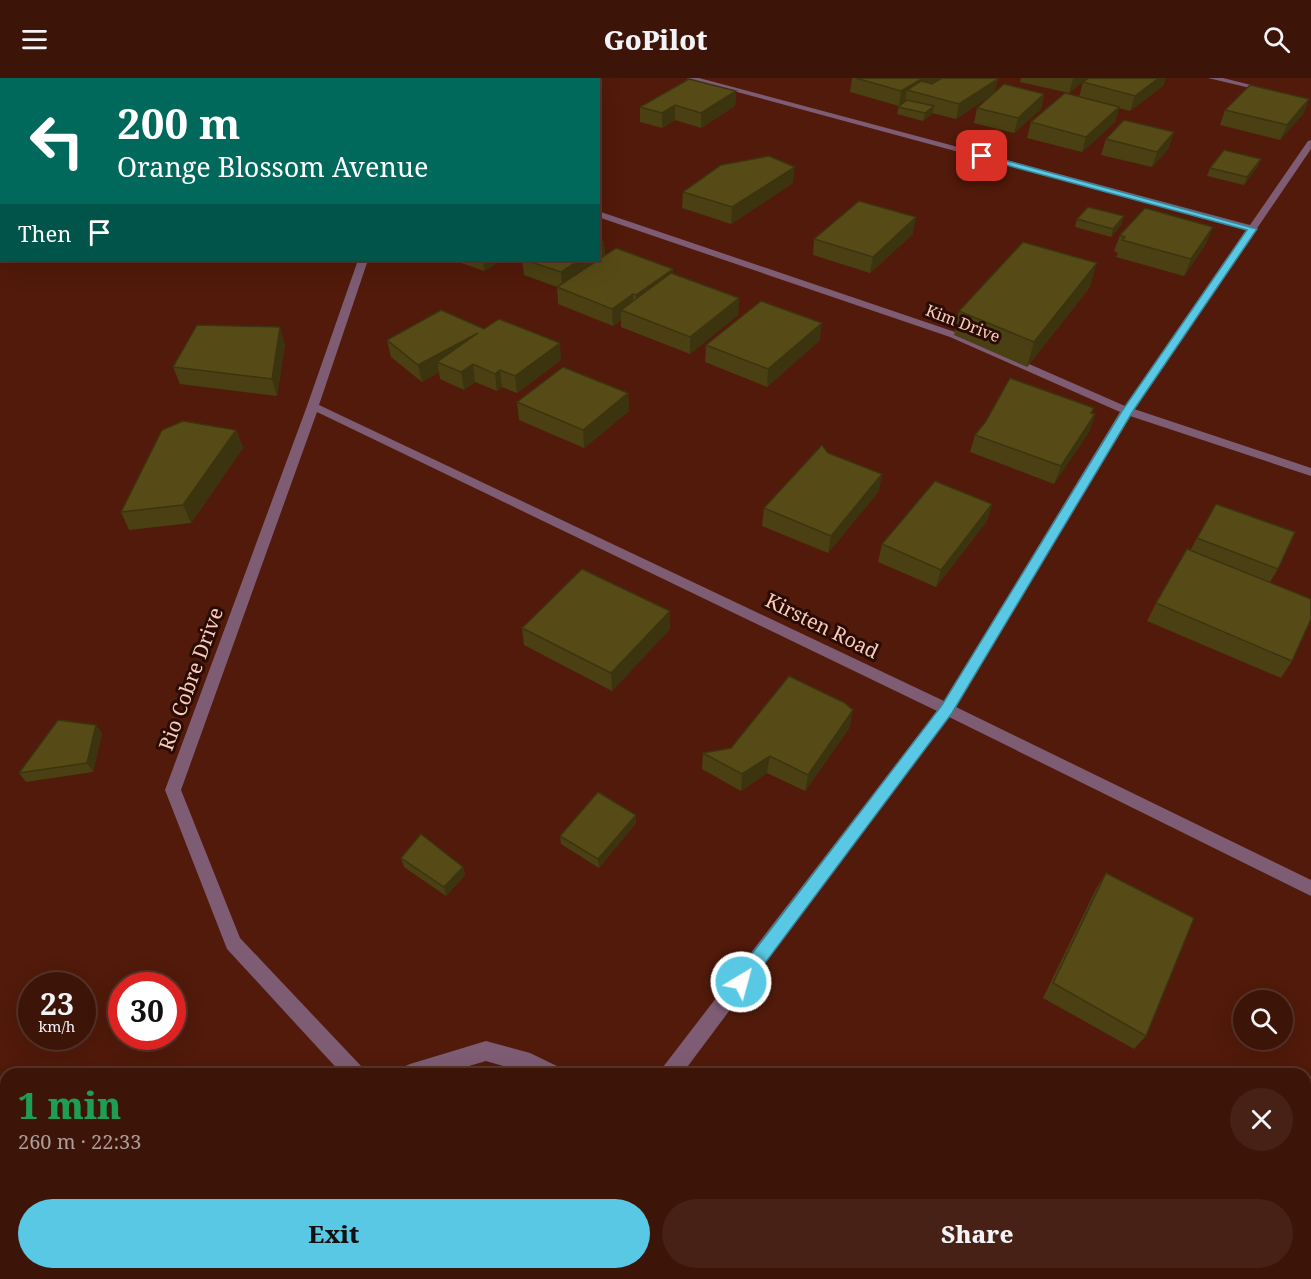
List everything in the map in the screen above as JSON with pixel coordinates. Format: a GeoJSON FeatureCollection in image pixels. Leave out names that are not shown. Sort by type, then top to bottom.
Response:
{"type":"FeatureCollection","features":[{"type":"Feature","properties":{"kind":"street"},"geometry":{"type":"LineString","coordinates":[[690,78],[1252,229]]}},
{"type":"Feature","properties":{"kind":"street"},"geometry":{"type":"LineString","coordinates":[[1212,78],[1278,93]]}},
{"type":"Feature","properties":{"kind":"street"},"geometry":{"type":"LineString","coordinates":[[675,1068],[947,709],[1127,411],[1311,143]]}},
{"type":"Feature","properties":{"kind":"street","name":"Kim Drive"},"geometry":{"type":"LineString","coordinates":[[600,215],[954,335],[1127,411],[1311,472]]}},
{"type":"Feature","properties":{"kind":"street","name":"Rio Cobre Drive"},"geometry":{"type":"LineString","coordinates":[[349,1068],[233,943],[173,790],[313,406],[363,261]]}},
{"type":"Feature","properties":{"kind":"street","name":"Kirsten Road"},"geometry":{"type":"LineString","coordinates":[[313,406],[947,709],[1311,888]]}},
{"type":"Feature","properties":{"kind":"street"},"geometry":{"type":"LineString","coordinates":[[430,1068],[486,1051],[540,1068]]}},
{"type":"Feature","properties":{"kind":"building"},"geometry":{"type":"Polygon","coordinates":[[[856,78],[923,78],[901,91],[856,78]]]}},
{"type":"Feature","properties":{"kind":"building"},"geometry":{"type":"Polygon","coordinates":[[[942,78],[998,79],[959,104],[907,90],[921,81],[932,84],[942,78]]]}},
{"type":"Feature","properties":{"kind":"building"},"geometry":{"type":"Polygon","coordinates":[[[1089,78],[1159,78],[1135,96],[1083,82],[1089,78]]]}},
{"type":"Feature","properties":{"kind":"building"},"geometry":{"type":"Polygon","coordinates":[[[689,79],[736,91],[701,113],[675,105],[662,113],[640,107],[689,79]]]}},
{"type":"Feature","properties":{"kind":"building"},"geometry":{"type":"Polygon","coordinates":[[[1004,84],[1044,94],[1018,118],[977,108],[1004,84]]]}},
{"type":"Feature","properties":{"kind":"building"},"geometry":{"type":"Polygon","coordinates":[[[1250,85],[1309,99],[1287,125],[1225,110],[1250,85]]]}},
{"type":"Feature","properties":{"kind":"building"},"geometry":{"type":"Polygon","coordinates":[[[1065,93],[1119,107],[1086,137],[1031,122],[1065,93]]]}},
{"type":"Feature","properties":{"kind":"building"},"geometry":{"type":"Polygon","coordinates":[[[907,100],[934,106],[925,113],[898,107],[907,100]]]}},
{"type":"Feature","properties":{"kind":"building"},"geometry":{"type":"Polygon","coordinates":[[[1124,120],[1174,132],[1157,152],[1106,139],[1124,120]]]}},
{"type":"Feature","properties":{"kind":"building"},"geometry":{"type":"Polygon","coordinates":[[[1224,150],[1261,159],[1247,177],[1210,168],[1224,150]]]}},
{"type":"Feature","properties":{"kind":"building"},"geometry":{"type":"Polygon","coordinates":[[[769,156],[795,167],[732,207],[683,192],[721,165],[769,156]]]}},
{"type":"Feature","properties":{"kind":"building"},"geometry":{"type":"Polygon","coordinates":[[[859,201],[916,217],[873,257],[814,239],[859,201]]]}},
{"type":"Feature","properties":{"kind":"building"},"geometry":{"type":"Polygon","coordinates":[[[1088,207],[1124,216],[1113,229],[1077,219],[1088,207]]]}},
{"type":"Feature","properties":{"kind":"building"},"geometry":{"type":"Polygon","coordinates":[[[1145,208],[1213,227],[1191,259],[1122,240],[1125,237],[1120,235],[1145,208]]]}},
{"type":"Feature","properties":{"kind":"building"},"geometry":{"type":"Polygon","coordinates":[[[1023,242],[1097,263],[1034,342],[959,311],[1023,242]]]}},
{"type":"Feature","properties":{"kind":"building"},"geometry":{"type":"Polygon","coordinates":[[[616,248],[673,269],[612,309],[557,287],[596,261],[600,261],[600,259],[616,248]]]}},
{"type":"Feature","properties":{"kind":"building"},"geometry":{"type":"Polygon","coordinates":[[[528,261],[578,261],[561,272],[528,261]]]}},
{"type":"Feature","properties":{"kind":"building"},"geometry":{"type":"Polygon","coordinates":[[[671,273],[739,298],[690,337],[621,310],[671,273]]]}},
{"type":"Feature","properties":{"kind":"building"},"geometry":{"type":"Polygon","coordinates":[[[761,301],[822,323],[768,369],[706,345],[761,301]]]}},
{"type":"Feature","properties":{"kind":"building"},"geometry":{"type":"Polygon","coordinates":[[[441,310],[484,329],[499,319],[560,343],[515,376],[500,370],[495,374],[473,364],[461,372],[437,362],[478,333],[418,365],[387,340],[441,310]]]}},
{"type":"Feature","properties":{"kind":"building"},"geometry":{"type":"Polygon","coordinates":[[[197,325],[280,327],[272,379],[173,367],[197,325]]]}},
{"type":"Feature","properties":{"kind":"building"},"geometry":{"type":"Polygon","coordinates":[[[563,367],[628,393],[583,430],[517,402],[563,367]]]}},
{"type":"Feature","properties":{"kind":"building"},"geometry":{"type":"Polygon","coordinates":[[[1010,378],[1094,408],[1091,413],[1095,414],[1061,466],[975,435],[986,421],[1010,378]]]}},
{"type":"Feature","properties":{"kind":"building"},"geometry":{"type":"Polygon","coordinates":[[[183,421],[236,430],[183,505],[121,512],[162,430],[183,421]]]}},
{"type":"Feature","properties":{"kind":"building"},"geometry":{"type":"Polygon","coordinates":[[[822,445],[828,453],[882,474],[831,536],[764,508],[822,445]]]}},
{"type":"Feature","properties":{"kind":"building"},"geometry":{"type":"Polygon","coordinates":[[[935,481],[992,504],[941,570],[882,544],[935,481]]]}},
{"type":"Feature","properties":{"kind":"building"},"geometry":{"type":"Polygon","coordinates":[[[1216,504],[1295,532],[1278,569],[1197,538],[1216,504]]]}},
{"type":"Feature","properties":{"kind":"building"},"geometry":{"type":"Polygon","coordinates":[[[1187,549],[1311,599],[1311,619],[1292,661],[1156,603],[1187,549]]]}},
{"type":"Feature","properties":{"kind":"building"},"geometry":{"type":"Polygon","coordinates":[[[582,569],[670,611],[611,673],[522,628],[582,569]]]}},
{"type":"Feature","properties":{"kind":"building"},"geometry":{"type":"Polygon","coordinates":[[[789,676],[845,703],[853,710],[808,775],[770,756],[742,774],[703,753],[731,748],[789,676]]]}},
{"type":"Feature","properties":{"kind":"building"},"geometry":{"type":"Polygon","coordinates":[[[58,720],[96,725],[87,763],[19,773],[58,720]]]}},
{"type":"Feature","properties":{"kind":"building"},"geometry":{"type":"Polygon","coordinates":[[[598,792],[636,815],[598,859],[560,836],[598,792]]]}},
{"type":"Feature","properties":{"kind":"building"},"geometry":{"type":"Polygon","coordinates":[[[421,834],[463,867],[444,887],[401,858],[421,834]]]}},
{"type":"Feature","properties":{"kind":"building"},"geometry":{"type":"Polygon","coordinates":[[[1106,873],[1194,918],[1146,1036],[1053,983],[1106,873]]]}},
{"type":"Feature","properties":{"kind":"route"},"geometry":{"type":"LineString","coordinates":[[741,982],[947,709],[1127,411],[1252,229],[982,156]]}}]}
